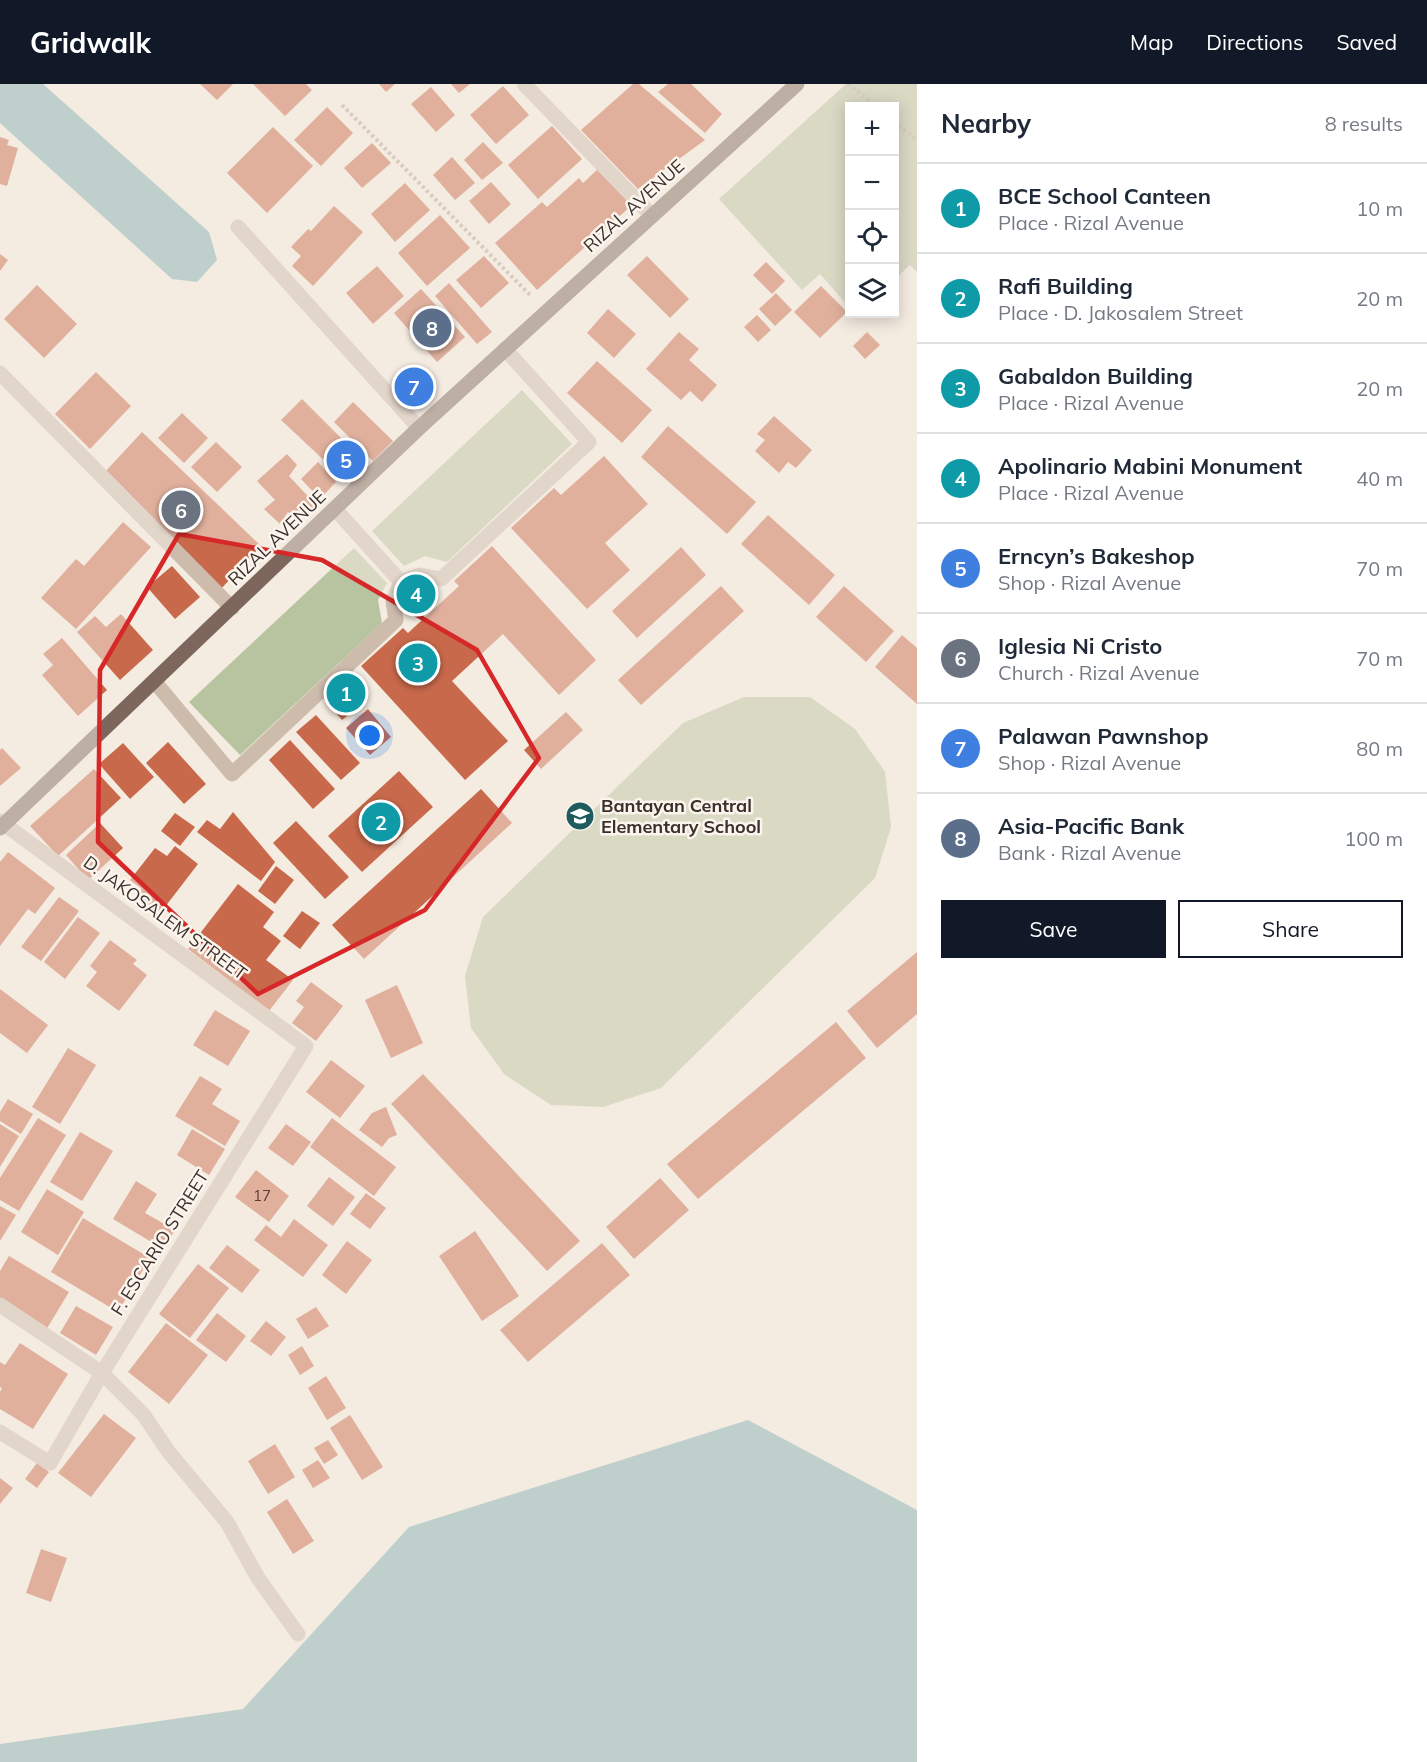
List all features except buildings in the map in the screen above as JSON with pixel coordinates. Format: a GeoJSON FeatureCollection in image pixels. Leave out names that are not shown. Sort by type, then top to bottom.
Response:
{"type":"FeatureCollection","features":[{"type":"Feature","properties":{"kind":"main road","name":"RIZAL AVENUE"},"geometry":{"type":"LineString","coordinates":[[1,824],[232,608],[419,428],[797,84]]}},
{"type":"Feature","properties":{"kind":"street"},"geometry":{"type":"LineString","coordinates":[[524,84],[652,216]]}},
{"type":"Feature","properties":{"kind":"street"},"geometry":{"type":"LineString","coordinates":[[238,227],[419,428]]}},
{"type":"Feature","properties":{"kind":"street"},"geometry":{"type":"LineString","coordinates":[[153,681],[232,774],[396,620],[393,601],[401,582],[420,575],[441,579],[589,442],[506,350]]}},
{"type":"Feature","properties":{"kind":"street"},"geometry":{"type":"LineString","coordinates":[[0,373],[232,608]]}},
{"type":"Feature","properties":{"kind":"street"},"geometry":{"type":"LineString","coordinates":[[335,509],[401,582]]}},
{"type":"Feature","properties":{"kind":"street","name":"D. JAKOSALEM STREET"},"geometry":{"type":"LineString","coordinates":[[1,824],[306,1046]]}},
{"type":"Feature","properties":{"kind":"street","name":"F. ESCARIO STREET"},"geometry":{"type":"LineString","coordinates":[[0,1432],[50,1463],[102,1373],[306,1046]]}},
{"type":"Feature","properties":{"kind":"street"},"geometry":{"type":"LineString","coordinates":[[0,1305],[102,1373],[143,1414],[168,1451],[227,1522],[258,1578],[298,1634]]}},
{"type":"Feature","properties":{"kind":"path"},"geometry":{"type":"LineString","coordinates":[[849,84],[871,102]]}},
{"type":"Feature","properties":{"kind":"path"},"geometry":{"type":"LineString","coordinates":[[342,105],[547,312]]}},
{"type":"Feature","properties":{"kind":"path"},"geometry":{"type":"LineString","coordinates":[[899,126],[917,140]]}},
{"type":"Feature","properties":{"kind":"highlighted area"},"geometry":{"type":"Polygon","coordinates":[[[179,534],[322,560],[477,650],[539,758],[425,910],[258,994],[98,842],[100,670],[179,534]]]}},
{"type":"Feature","properties":{"kind":"green space"},"geometry":{"type":"Polygon","coordinates":[[[846,84],[917,84],[917,272],[910,265],[899,275],[899,102],[845,102],[845,302],[820,274],[802,290],[719,199],[846,84]]]}},
{"type":"Feature","properties":{"kind":"green space"},"geometry":{"type":"Polygon","coordinates":[[[522,390],[572,444],[447,562],[425,556],[404,566],[372,531],[522,390]]]}},
{"type":"Feature","properties":{"kind":"green space"},"geometry":{"type":"Polygon","coordinates":[[[354,548],[387,583],[378,600],[382,623],[240,755],[189,702],[354,548]]]}},
{"type":"Feature","properties":{"kind":"green space"},"geometry":{"type":"Polygon","coordinates":[[[744,697],[810,697],[855,729],[885,772],[891,827],[875,878],[661,1088],[603,1107],[551,1105],[504,1074],[471,1028],[465,976],[483,917],[683,723],[744,697]]]}},
{"type":"Feature","properties":{"kind":"water"},"geometry":{"type":"Polygon","coordinates":[[[0,84],[43,84],[209,232],[217,260],[197,282],[172,279],[0,123],[0,84]]]}},
{"type":"Feature","properties":{"kind":"water"},"geometry":{"type":"Polygon","coordinates":[[[748,1420],[917,1510],[917,1762],[0,1762],[0,1744],[243,1709],[409,1527],[748,1420]]]}},
{"type":"Feature","properties":{"kind":"place","name":"Asia-Pacific Bank"},"geometry":{"type":"Point","coordinates":[432,328]}},
{"type":"Feature","properties":{"kind":"place","name":"Palawan Pawnshop"},"geometry":{"type":"Point","coordinates":[414,387]}},
{"type":"Feature","properties":{"kind":"place","name":"Erncyn’s Bakeshop"},"geometry":{"type":"Point","coordinates":[346,460]}},
{"type":"Feature","properties":{"kind":"place","name":"Iglesia Ni Cristo"},"geometry":{"type":"Point","coordinates":[181,510]}},
{"type":"Feature","properties":{"kind":"place","name":"Apolinario Mabini Monument"},"geometry":{"type":"Point","coordinates":[416,594]}},
{"type":"Feature","properties":{"kind":"place","name":"Gabaldon Building"},"geometry":{"type":"Point","coordinates":[418,663]}},
{"type":"Feature","properties":{"kind":"place","name":"BCE School Canteen"},"geometry":{"type":"Point","coordinates":[346,693]}},
{"type":"Feature","properties":{"kind":"place","name":"Bantayan Central Elementary School"},"geometry":{"type":"Point","coordinates":[580,816]}},
{"type":"Feature","properties":{"kind":"place","name":"Rafi Building"},"geometry":{"type":"Point","coordinates":[381,822]}}]}
